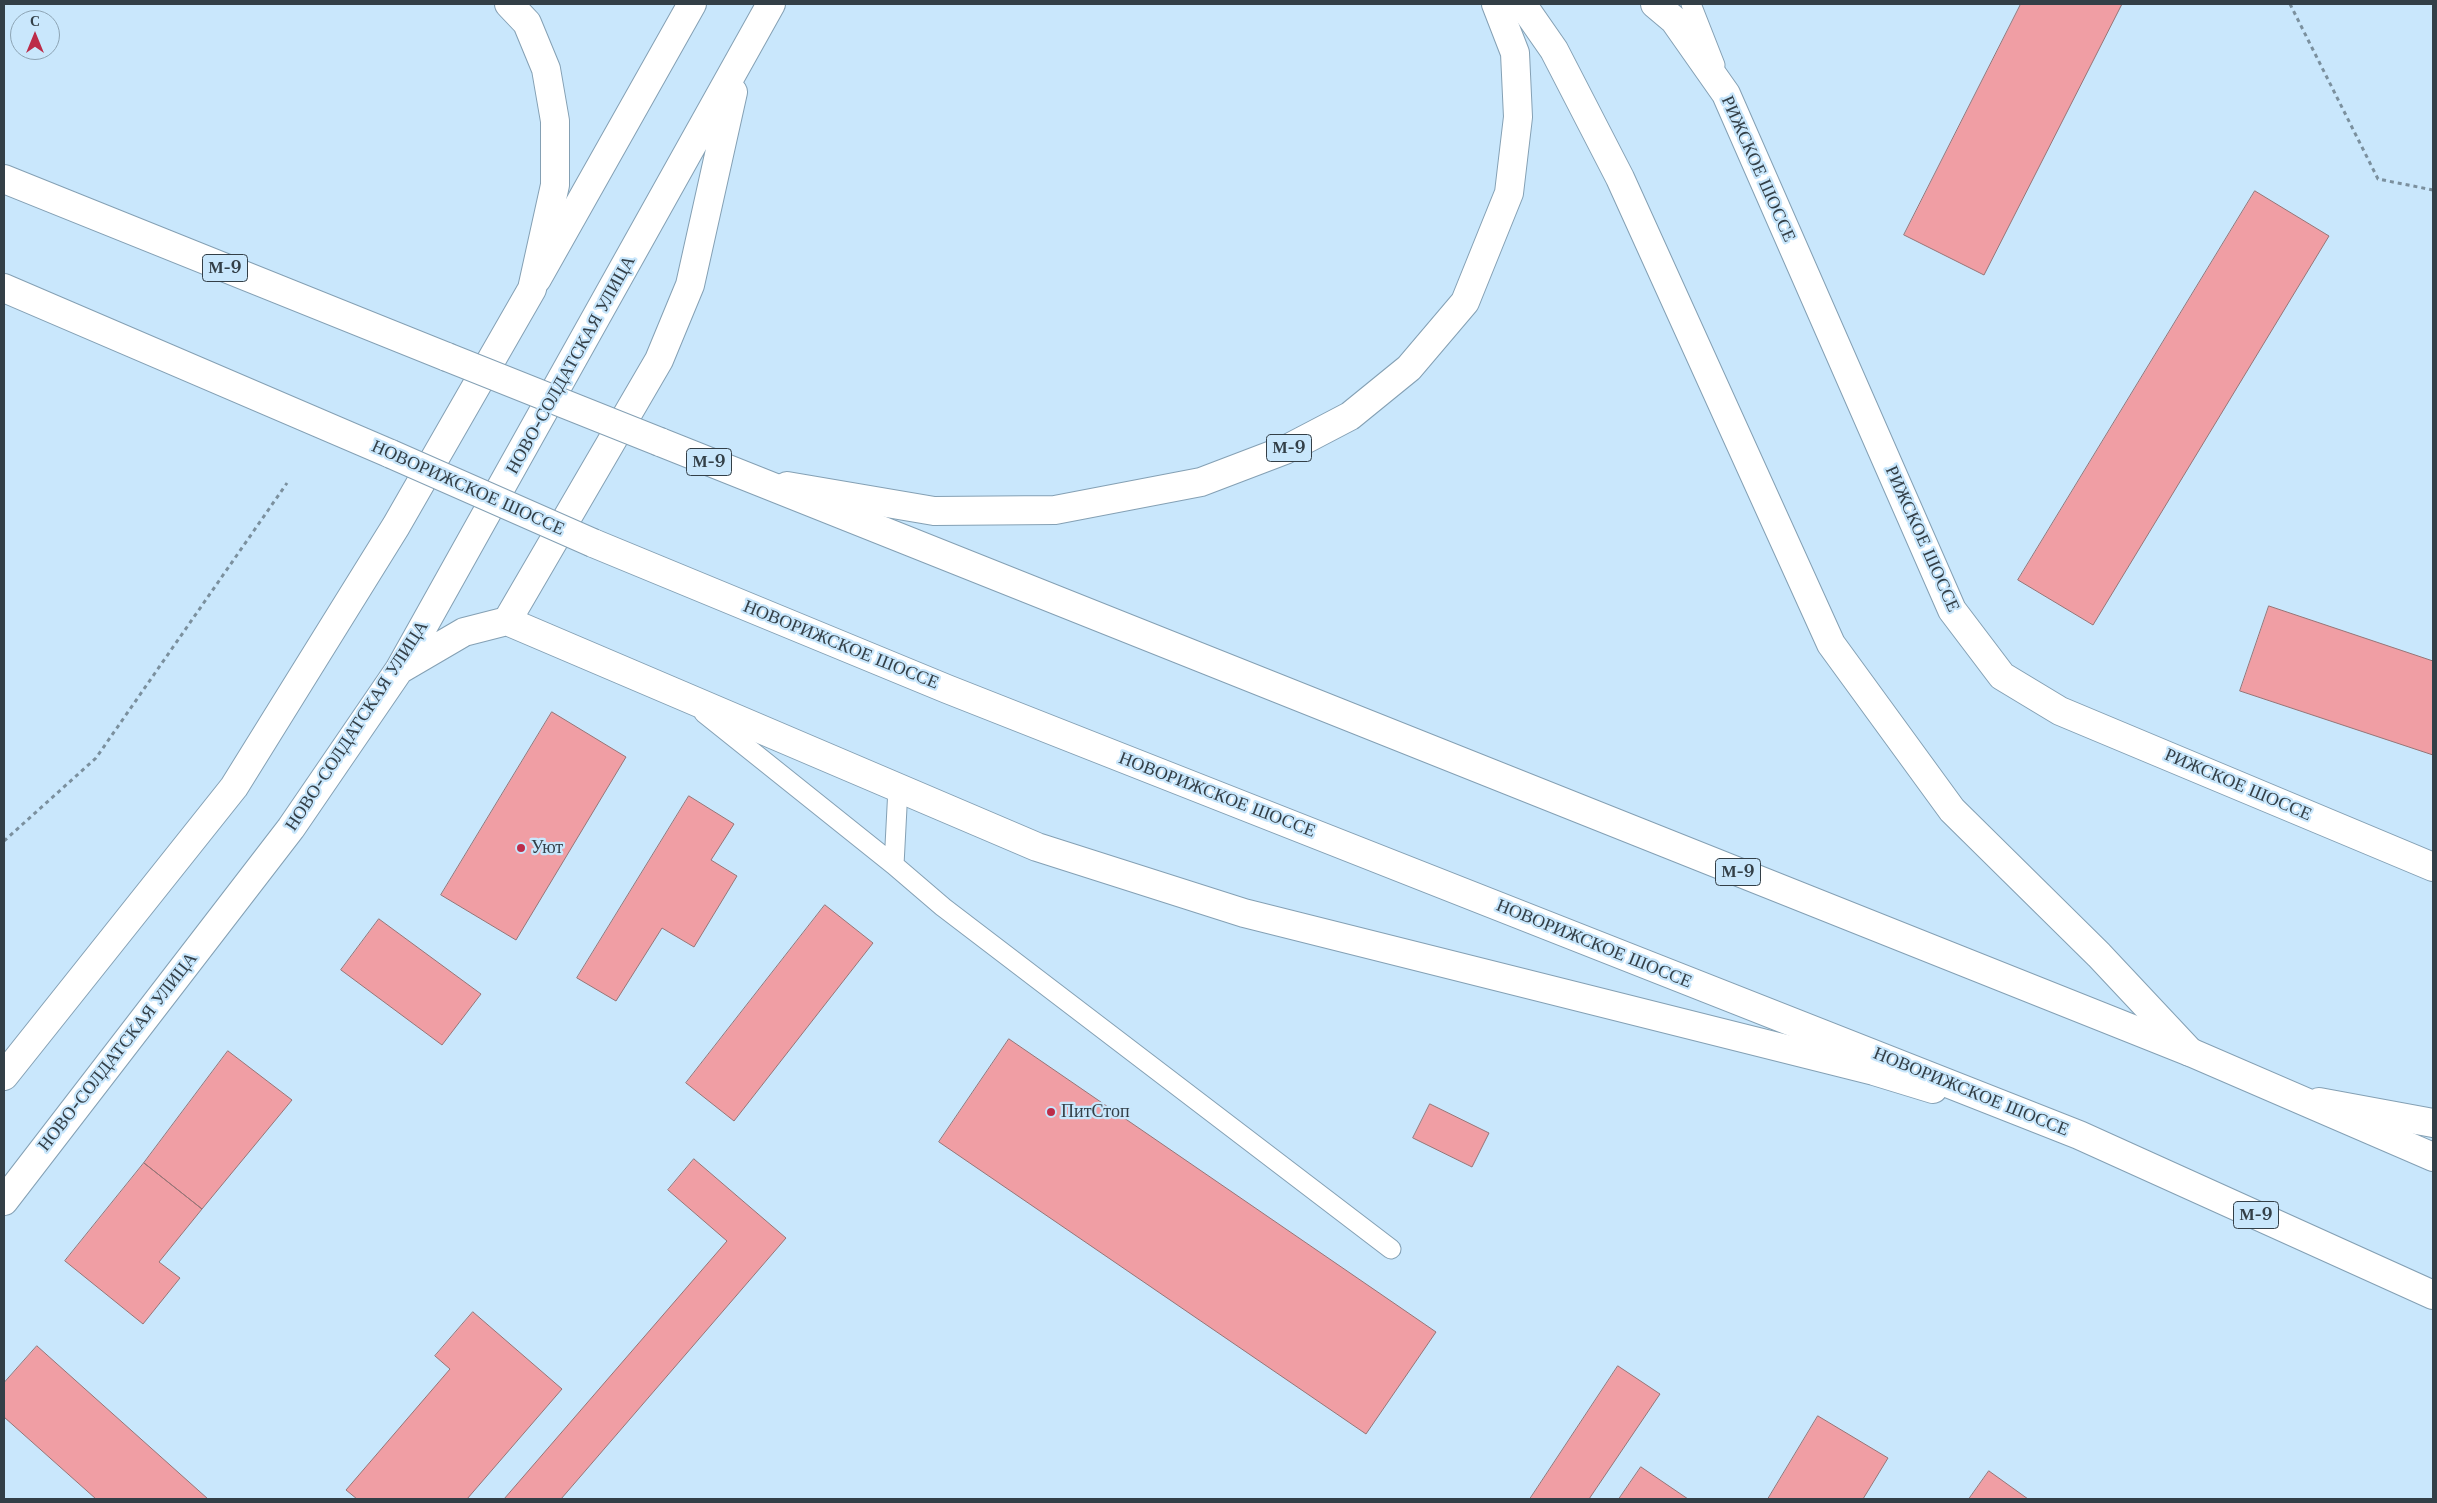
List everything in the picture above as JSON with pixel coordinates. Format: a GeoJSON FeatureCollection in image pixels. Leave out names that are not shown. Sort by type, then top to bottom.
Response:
{"type":"FeatureCollection","features":[{"type":"Feature","properties":{"kind":"main road"},"geometry":{"type":"LineString","coordinates":[[509,4],[527,23],[546,69],[555,121],[555,185],[532,289]]}},
{"type":"Feature","properties":{"kind":"main road"},"geometry":{"type":"LineString","coordinates":[[4,1076],[234,787],[396,526],[692,4]]}},
{"type":"Feature","properties":{"kind":"main road","name":"НОВО-СОЛДАТСКАЯ УЛИЦА"},"geometry":{"type":"LineString","coordinates":[[4,1201],[291,828],[399,670],[771,4]]}},
{"type":"Feature","properties":{"kind":"main road","name":"М-9"},"geometry":{"type":"LineString","coordinates":[[758,481],[934,511],[1055,510],[1201,482],[1285,450],[1350,416],[1409,368],[1465,302],[1509,193],[1518,117],[1515,53],[1496,4]]}},
{"type":"Feature","properties":{"kind":"main road","name":"М-9"},"geometry":{"type":"LineString","coordinates":[[1522,4],[1554,50],[1620,178],[1832,644],[1952,810],[2099,955],[2190,1052]]}},
{"type":"Feature","properties":{"kind":"main road","name":"РИЖСКОЕ ШОССЕ"},"geometry":{"type":"LineString","coordinates":[[1655,4],[1674,20],[1726,94],[1952,610],[2002,676],[2060,711],[2433,867]]}},
{"type":"Feature","properties":{"kind":"main road"},"geometry":{"type":"LineString","coordinates":[[507,622],[659,360],[690,285],[740,62]]}},
{"type":"Feature","properties":{"kind":"main road","name":"М-9"},"geometry":{"type":"LineString","coordinates":[[4,179],[2190,1052],[2433,1157]]}},
{"type":"Feature","properties":{"kind":"main road","name":"НОВОРИЖСКОЕ ШОССЕ"},"geometry":{"type":"LineString","coordinates":[[4,288],[593,543],[947,689],[2079,1135],[2433,1295]]}},
{"type":"Feature","properties":{"kind":"main road"},"geometry":{"type":"LineString","coordinates":[[399,670],[464,632],[507,622],[1037,847],[1244,914],[1874,1071],[2079,1135]]}},
{"type":"Feature","properties":{"kind":"main road"},"geometry":{"type":"LineString","coordinates":[[2289,1096],[2433,1123]]}},
{"type":"Feature","properties":{"kind":"lane"},"geometry":{"type":"LineString","coordinates":[[1691,4],[1726,94]]}},
{"type":"Feature","properties":{"kind":"lane"},"geometry":{"type":"LineString","coordinates":[[684,696],[894,865],[942,908],[1391,1249]]}},
{"type":"Feature","properties":{"kind":"lane"},"geometry":{"type":"LineString","coordinates":[[894,865],[898,788]]}},
{"type":"Feature","properties":{"kind":"path"},"geometry":{"type":"LineString","coordinates":[[2290,4],[2378,179],[2433,190]]}},
{"type":"Feature","properties":{"kind":"path"},"geometry":{"type":"LineString","coordinates":[[4,841],[96,758],[287,483]]}},
{"type":"Feature","properties":{"kind":"building"},"geometry":{"type":"Polygon","coordinates":[[[2021,4],[2122,4],[1984,275],[1904,235],[2021,4]]]}},
{"type":"Feature","properties":{"kind":"building"},"geometry":{"type":"Polygon","coordinates":[[[2255,191],[2329,236],[2093,625],[2018,580],[2255,191]]]}},
{"type":"Feature","properties":{"kind":"building"},"geometry":{"type":"Polygon","coordinates":[[[2269,606],[2433,661],[2433,755],[2240,691],[2269,606]]]}},
{"type":"Feature","properties":{"kind":"building","name":"Уют"},"geometry":{"type":"Polygon","coordinates":[[[552,712],[626,757],[516,940],[441,895],[552,712]]]}},
{"type":"Feature","properties":{"kind":"building"},"geometry":{"type":"Polygon","coordinates":[[[689,796],[734,824],[711,860],[737,876],[694,947],[662,928],[616,1001],[577,978],[689,796]]]}},
{"type":"Feature","properties":{"kind":"building"},"geometry":{"type":"Polygon","coordinates":[[[825,905],[873,943],[734,1121],[686,1083],[825,905]]]}},
{"type":"Feature","properties":{"kind":"building"},"geometry":{"type":"Polygon","coordinates":[[[379,919],[481,994],[442,1045],[341,970],[379,919]]]}},
{"type":"Feature","properties":{"kind":"building"},"geometry":{"type":"Polygon","coordinates":[[[1009,1039],[1436,1332],[1366,1434],[939,1142],[1009,1039]]]}},
{"type":"Feature","properties":{"kind":"building"},"geometry":{"type":"Polygon","coordinates":[[[228,1051],[292,1100],[202,1209],[144,1163],[228,1051]]]}},
{"type":"Feature","properties":{"kind":"building"},"geometry":{"type":"Polygon","coordinates":[[[1430,1104],[1489,1133],[1472,1167],[1413,1138],[1430,1104]]]}},
{"type":"Feature","properties":{"kind":"building"},"geometry":{"type":"Polygon","coordinates":[[[694,1159],[786,1238],[561,1499],[504,1499],[727,1241],[668,1190],[694,1159]]]}},
{"type":"Feature","properties":{"kind":"building"},"geometry":{"type":"Polygon","coordinates":[[[144,1163],[202,1209],[159,1262],[180,1278],[143,1324],[65,1261],[144,1163]]]}},
{"type":"Feature","properties":{"kind":"building"},"geometry":{"type":"Polygon","coordinates":[[[473,1312],[562,1389],[467,1499],[357,1499],[346,1490],[450,1369],[435,1356],[473,1312]]]}},
{"type":"Feature","properties":{"kind":"building"},"geometry":{"type":"Polygon","coordinates":[[[37,1346],[208,1499],[96,1499],[4,1417],[4,1383],[37,1346]]]}},
{"type":"Feature","properties":{"kind":"building"},"geometry":{"type":"Polygon","coordinates":[[[1618,1366],[1660,1394],[1589,1499],[1530,1499],[1618,1366]]]}},
{"type":"Feature","properties":{"kind":"building"},"geometry":{"type":"Polygon","coordinates":[[[1818,1416],[1888,1458],[1863,1499],[1768,1499],[1818,1416]]]}},
{"type":"Feature","properties":{"kind":"building"},"geometry":{"type":"Polygon","coordinates":[[[1641,1467],[1688,1499],[1619,1499],[1641,1467]]]}},
{"type":"Feature","properties":{"kind":"building"},"geometry":{"type":"Polygon","coordinates":[[[1989,1471],[2028,1499],[1969,1499],[1989,1471]]]}},
{"type":"Feature","properties":{"kind":"place","name":"Уют"},"geometry":{"type":"Point","coordinates":[521,848]}},
{"type":"Feature","properties":{"kind":"place","name":"ПитСтоп"},"geometry":{"type":"Point","coordinates":[1051,1112]}}]}
